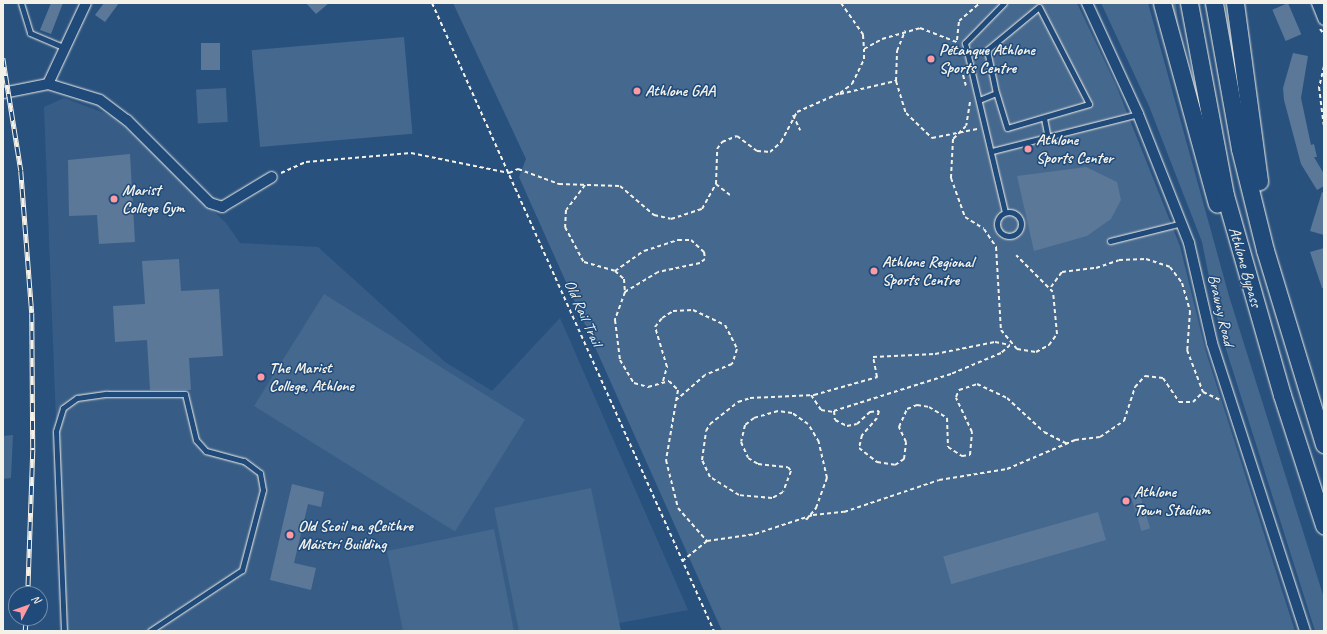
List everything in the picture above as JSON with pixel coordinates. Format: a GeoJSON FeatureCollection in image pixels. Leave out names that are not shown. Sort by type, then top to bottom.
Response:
{"type":"FeatureCollection","features":[{"type":"Feature","properties":{"kind":"highway"},"geometry":{"type":"LineString","coordinates":[[1162,3],[1258,341],[1282,396]]}},
{"type":"Feature","properties":{"kind":"highway","name":"Athlone Bypass"},"geometry":{"type":"LineString","coordinates":[[1189,3],[1225,195],[1282,396],[1324,525]]}},
{"type":"Feature","properties":{"kind":"highway","name":"Athlone Bypass"},"geometry":{"type":"LineString","coordinates":[[1214,3],[1242,156],[1304,385],[1324,444]]}},
{"type":"Feature","properties":{"kind":"highway"},"geometry":{"type":"LineString","coordinates":[[1235,3],[1256,170],[1286,288],[1304,385]]}},
{"type":"Feature","properties":{"kind":"street"},"geometry":{"type":"LineString","coordinates":[[48,84],[86,3]]}},
{"type":"Feature","properties":{"kind":"street","name":"Brawny Road"},"geometry":{"type":"LineString","coordinates":[[1087,3],[1138,114],[1182,222],[1232,404],[1305,631]]}},
{"type":"Feature","properties":{"kind":"street"},"geometry":{"type":"LineString","coordinates":[[1317,3],[1324,20]]}},
{"type":"Feature","properties":{"kind":"street"},"geometry":{"type":"LineString","coordinates":[[3,93],[48,84],[105,104],[128,120],[210,203],[222,207],[272,177]]}},
{"type":"Feature","properties":{"kind":"lane"},"geometry":{"type":"LineString","coordinates":[[21,3],[30,33],[66,48]]}},
{"type":"Feature","properties":{"kind":"lane"},"geometry":{"type":"LineString","coordinates":[[1004,3],[965,43],[992,151],[1005,212]]}},
{"type":"Feature","properties":{"kind":"lane"},"geometry":{"type":"LineString","coordinates":[[1039,7],[1089,104],[1007,128],[996,93],[987,50],[1039,7]]}},
{"type":"Feature","properties":{"kind":"lane"},"geometry":{"type":"LineString","coordinates":[[979,100],[996,93]]}},
{"type":"Feature","properties":{"kind":"lane"},"geometry":{"type":"LineString","coordinates":[[992,151],[1138,114]]}},
{"type":"Feature","properties":{"kind":"lane"},"geometry":{"type":"LineString","coordinates":[[1044,118],[1048,138]]}},
{"type":"Feature","properties":{"kind":"lane"},"geometry":{"type":"LineString","coordinates":[[1005,212],[1017,215],[1021,222],[1020,230],[1011,236],[1003,235],[997,226],[998,218],[1005,212]]}},
{"type":"Feature","properties":{"kind":"lane"},"geometry":{"type":"LineString","coordinates":[[1110,241],[1182,222]]}},
{"type":"Feature","properties":{"kind":"lane"},"geometry":{"type":"LineString","coordinates":[[64,631],[56,431],[63,408],[77,398],[107,394],[185,394],[196,440],[206,451],[244,461],[260,473],[263,490],[242,570],[150,631]]}},
{"type":"Feature","properties":{"kind":"path","name":"Old Rail Trail"},"geometry":{"type":"LineString","coordinates":[[432,3],[714,631]]}},
{"type":"Feature","properties":{"kind":"path"},"geometry":{"type":"LineString","coordinates":[[835,96],[845,90],[857,76],[864,50],[863,35],[841,3]]}},
{"type":"Feature","properties":{"kind":"path"},"geometry":{"type":"LineString","coordinates":[[958,48],[957,42],[959,21],[980,3]]}},
{"type":"Feature","properties":{"kind":"path"},"geometry":{"type":"LineString","coordinates":[[864,50],[905,31],[924,28],[957,42]]}},
{"type":"Feature","properties":{"kind":"path"},"geometry":{"type":"LineString","coordinates":[[905,31],[897,51],[896,81],[906,113],[928,135],[940,138],[986,126]]}},
{"type":"Feature","properties":{"kind":"path"},"geometry":{"type":"LineString","coordinates":[[1324,66],[1319,88],[1324,125]]}},
{"type":"Feature","properties":{"kind":"path"},"geometry":{"type":"LineString","coordinates":[[963,68],[967,88]]}},
{"type":"Feature","properties":{"kind":"path"},"geometry":{"type":"LineString","coordinates":[[272,177],[306,162],[411,153],[509,173],[518,169],[559,184],[610,184],[626,188],[654,215],[671,219],[702,209],[716,184],[717,149],[722,142],[737,136],[757,151],[770,152],[781,142],[793,115],[802,108],[835,96],[896,81]]}},
{"type":"Feature","properties":{"kind":"path"},"geometry":{"type":"LineString","coordinates":[[969,95],[968,121],[957,134],[952,148],[952,178],[965,217],[984,229],[996,247],[1001,330],[1017,349],[1040,350],[1056,334],[1051,287],[1016,255]]}},
{"type":"Feature","properties":{"kind":"path"},"geometry":{"type":"LineString","coordinates":[[793,115],[800,130]]}},
{"type":"Feature","properties":{"kind":"path"},"geometry":{"type":"LineString","coordinates":[[716,184],[730,195]]}},
{"type":"Feature","properties":{"kind":"path"},"geometry":{"type":"LineString","coordinates":[[585,185],[566,210],[569,239],[584,262],[615,271],[624,279],[625,292],[615,320],[620,360],[638,385],[648,387],[663,381],[676,387],[676,400],[666,449],[667,465],[678,508],[707,541]]}},
{"type":"Feature","properties":{"kind":"path"},"geometry":{"type":"LineString","coordinates":[[615,271],[644,251],[678,240],[691,240],[704,252],[705,260],[700,263],[658,272],[625,292]]}},
{"type":"Feature","properties":{"kind":"path"},"geometry":{"type":"LineString","coordinates":[[1051,287],[1062,272],[1096,268],[1119,260],[1146,259],[1170,267],[1182,283],[1190,311],[1187,350],[1203,392],[1232,404]]}},
{"type":"Feature","properties":{"kind":"path"},"geometry":{"type":"LineString","coordinates":[[663,381],[667,367],[655,333],[662,318],[673,311],[693,310],[725,325],[736,342],[732,364],[705,375],[676,400]]}},
{"type":"Feature","properties":{"kind":"path"},"geometry":{"type":"LineString","coordinates":[[806,520],[824,491],[827,478],[826,462],[815,433],[792,413],[778,411],[760,416],[742,430],[742,445],[748,458],[758,464],[788,467],[791,476],[780,494],[766,498],[739,495],[710,476],[704,467],[702,452],[710,424],[738,402],[768,395],[811,395],[877,377],[873,357],[935,354],[995,342],[1010,345],[1001,353],[951,374],[884,392],[834,412],[821,410],[811,395]]}},
{"type":"Feature","properties":{"kind":"path"},"geometry":{"type":"LineString","coordinates":[[682,561],[707,541],[755,534],[806,520],[813,515],[844,512],[939,480],[1007,469],[1068,444],[1100,437],[1124,420],[1135,387],[1145,376],[1163,378],[1179,402],[1193,402],[1203,392]]}},
{"type":"Feature","properties":{"kind":"path"},"geometry":{"type":"LineString","coordinates":[[834,412],[834,420],[847,426],[857,424],[870,412],[878,411],[877,418],[862,435],[859,448],[875,462],[890,466],[900,463],[907,455],[906,442],[899,431],[904,413],[917,405],[928,407],[947,418],[948,447],[966,456],[973,447],[972,432],[956,397],[959,390],[977,384],[1007,398],[1044,432],[1068,444]]}},
{"type":"Feature","properties":{"kind":"shaded area","name":"Athlone Regional Sports Centre"},"geometry":{"type":"Polygon","coordinates":[[[453,3],[1077,3],[1116,85],[1180,246],[1206,352],[1295,631],[722,631],[519,177],[526,159],[453,3]]]}},
{"type":"Feature","properties":{"kind":"shaded area"},"geometry":{"type":"Polygon","coordinates":[[[1101,3],[1148,3],[1229,296],[1324,598],[1324,631],[1315,631],[1219,327],[1202,242],[1149,106],[1101,3]]]}},
{"type":"Feature","properties":{"kind":"shaded area"},"geometry":{"type":"Polygon","coordinates":[[[1169,3],[1176,3],[1179,35],[1169,3]]]}},
{"type":"Feature","properties":{"kind":"shaded area"},"geometry":{"type":"Polygon","coordinates":[[[404,37],[412,134],[260,147],[252,50],[404,37]]]}},
{"type":"Feature","properties":{"kind":"shaded area"},"geometry":{"type":"Polygon","coordinates":[[[226,88],[228,122],[198,124],[196,90],[226,88]]]}},
{"type":"Feature","properties":{"kind":"shaded area","name":"The Marist College, Athlone"},"geometry":{"type":"Polygon","coordinates":[[[64,98],[115,117],[226,223],[240,243],[318,247],[445,362],[492,391],[560,318],[688,610],[578,631],[64,631],[44,107],[64,98]]]}},
{"type":"Feature","properties":{"kind":"shaded area"},"geometry":{"type":"Polygon","coordinates":[[[324,294],[525,420],[455,532],[254,406],[324,294]]]}},
{"type":"Feature","properties":{"kind":"shaded area"},"geometry":{"type":"Polygon","coordinates":[[[13,435],[11,478],[3,479],[3,436],[13,435]]]}},
{"type":"Feature","properties":{"kind":"shaded area"},"geometry":{"type":"Polygon","coordinates":[[[591,488],[621,631],[519,631],[494,508],[591,488]]]}},
{"type":"Feature","properties":{"kind":"shaded area"},"geometry":{"type":"Polygon","coordinates":[[[494,529],[514,631],[403,631],[387,551],[494,529]]]}},
{"type":"Feature","properties":{"kind":"building"},"geometry":{"type":"Polygon","coordinates":[[[51,3],[63,3],[51,34],[40,30],[51,3]]]}},
{"type":"Feature","properties":{"kind":"building"},"geometry":{"type":"Polygon","coordinates":[[[104,3],[119,3],[105,22],[95,15],[104,3]]]}},
{"type":"Feature","properties":{"kind":"building"},"geometry":{"type":"Polygon","coordinates":[[[306,3],[329,3],[316,14],[306,3]]]}},
{"type":"Feature","properties":{"kind":"building"},"geometry":{"type":"Polygon","coordinates":[[[1288,3],[1301,34],[1286,41],[1272,10],[1288,3]]]}},
{"type":"Feature","properties":{"kind":"building"},"geometry":{"type":"Polygon","coordinates":[[[201,43],[220,43],[220,70],[201,70],[201,43]]]}},
{"type":"Feature","properties":{"kind":"building"},"geometry":{"type":"Polygon","coordinates":[[[1293,53],[1308,56],[1301,98],[1311,145],[1314,144],[1317,157],[1314,157],[1324,174],[1324,186],[1317,190],[1301,164],[1284,100],[1283,88],[1293,53]]]}},
{"type":"Feature","properties":{"kind":"building","name":"Marist College Gym"},"geometry":{"type":"Polygon","coordinates":[[[130,154],[135,242],[99,244],[97,215],[69,216],[68,160],[130,154]]]}},
{"type":"Feature","properties":{"kind":"building"},"geometry":{"type":"Polygon","coordinates":[[[1086,167],[1117,182],[1121,200],[1111,219],[1087,236],[1034,251],[1017,176],[1086,167]]]}},
{"type":"Feature","properties":{"kind":"building"},"geometry":{"type":"Polygon","coordinates":[[[1322,192],[1324,193],[1324,235],[1310,231],[1322,192]]]}},
{"type":"Feature","properties":{"kind":"building"},"geometry":{"type":"Polygon","coordinates":[[[1324,248],[1324,288],[1322,288],[1310,252],[1324,248]]]}},
{"type":"Feature","properties":{"kind":"building"},"geometry":{"type":"Polygon","coordinates":[[[179,259],[181,291],[219,289],[223,356],[189,358],[191,390],[150,390],[147,340],[115,342],[113,306],[145,304],[142,261],[179,259]]]}},
{"type":"Feature","properties":{"kind":"building","name":"Old Scoil na gCeithre Máistrí Building"},"geometry":{"type":"Polygon","coordinates":[[[292,484],[324,492],[321,507],[308,504],[294,563],[316,568],[311,590],[270,580],[292,484]]]}},
{"type":"Feature","properties":{"kind":"building"},"geometry":{"type":"Polygon","coordinates":[[[1139,492],[1150,528],[1142,531],[1130,495],[1139,492]]]}},
{"type":"Feature","properties":{"kind":"building"},"geometry":{"type":"Polygon","coordinates":[[[1098,512],[1106,540],[951,584],[943,556],[1098,512]]]}},
{"type":"Feature","properties":{"kind":"railway"},"geometry":{"type":"LineString","coordinates":[[3,58],[21,171],[32,313],[33,450],[28,586]]}},
{"type":"Feature","properties":{"kind":"railway"},"geometry":{"type":"LineString","coordinates":[[25,626],[25,631]]}},
{"type":"Feature","properties":{"kind":"place","name":"Pétanque Athlone Sports Centre"},"geometry":{"type":"Point","coordinates":[931,59]}},
{"type":"Feature","properties":{"kind":"place","name":"Athlone GAA"},"geometry":{"type":"Point","coordinates":[637,91]}},
{"type":"Feature","properties":{"kind":"place","name":"Athlone Sports Center"},"geometry":{"type":"Point","coordinates":[1028,149]}},
{"type":"Feature","properties":{"kind":"place","name":"Marist College Gym"},"geometry":{"type":"Point","coordinates":[114,199]}},
{"type":"Feature","properties":{"kind":"place","name":"Athlone Regional Sports Centre"},"geometry":{"type":"Point","coordinates":[874,271]}},
{"type":"Feature","properties":{"kind":"place","name":"The Marist College, Athlone"},"geometry":{"type":"Point","coordinates":[261,377]}},
{"type":"Feature","properties":{"kind":"place","name":"Athlone Town Stadium"},"geometry":{"type":"Point","coordinates":[1126,501]}},
{"type":"Feature","properties":{"kind":"place","name":"Old Scoil na gCeithre Máistrí Building"},"geometry":{"type":"Point","coordinates":[290,535]}}]}
